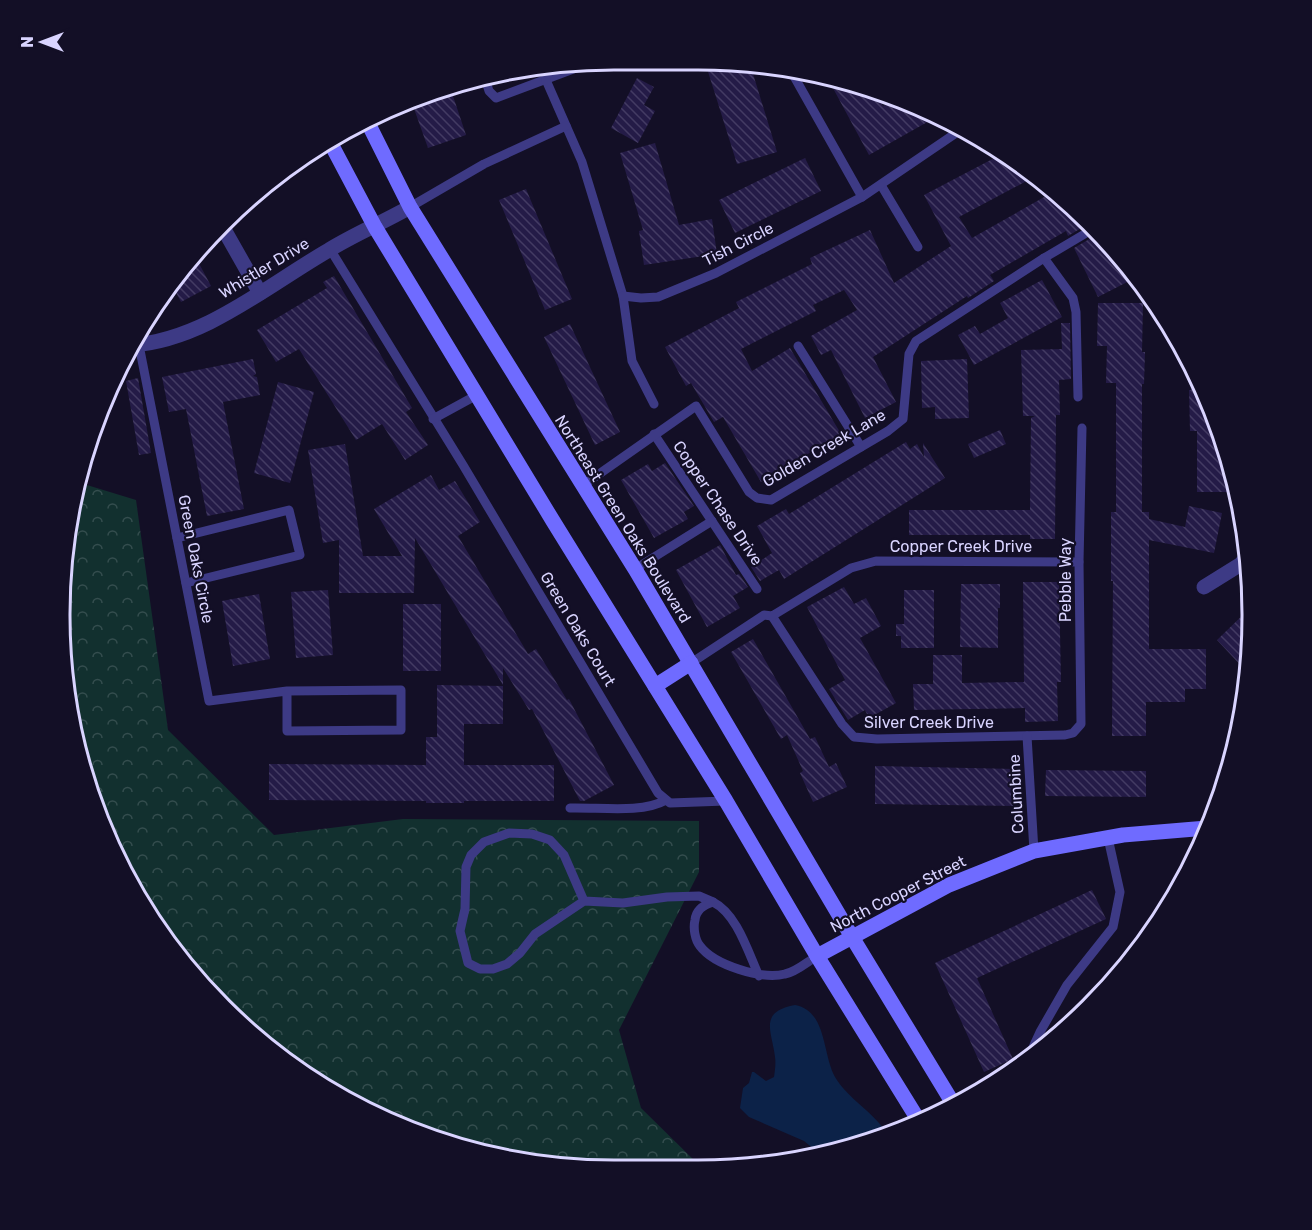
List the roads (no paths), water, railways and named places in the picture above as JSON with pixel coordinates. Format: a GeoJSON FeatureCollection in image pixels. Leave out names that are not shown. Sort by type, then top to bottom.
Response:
{"type":"FeatureCollection","features":[{"type":"Feature","properties":{"kind":"main road","name":"Northeast Green Oaks Boulevard"},"geometry":{"type":"LineString","coordinates":[[371,129],[410,207],[635,569],[949,1097]]}},
{"type":"Feature","properties":{"kind":"main road"},"geometry":{"type":"LineString","coordinates":[[334,149],[375,227],[914,1114]]}},
{"type":"Feature","properties":{"kind":"main road"},"geometry":{"type":"LineString","coordinates":[[655,686],[691,663]]}},
{"type":"Feature","properties":{"kind":"main road","name":"North Cooper Street"},"geometry":{"type":"LineString","coordinates":[[817,956],[949,885],[1034,851],[1108,838],[1197,829]]}},
{"type":"Feature","properties":{"kind":"street","name":"Whistler Drive"},"geometry":{"type":"LineString","coordinates":[[143,344],[173,338],[209,323],[330,249],[410,207]]}},
{"type":"Feature","properties":{"kind":"street"},"geometry":{"type":"LineString","coordinates":[[226,234],[260,293]]}},
{"type":"Feature","properties":{"kind":"street"},"geometry":{"type":"LineString","coordinates":[[1204,587],[1239,565]]}},
{"type":"Feature","properties":{"kind":"lane"},"geometry":{"type":"LineString","coordinates":[[487,86],[496,98],[562,73]]}},
{"type":"Feature","properties":{"kind":"lane"},"geometry":{"type":"LineString","coordinates":[[546,80],[582,162],[622,296],[632,361],[654,404]]}},
{"type":"Feature","properties":{"kind":"lane"},"geometry":{"type":"LineString","coordinates":[[796,80],[862,197]]}},
{"type":"Feature","properties":{"kind":"lane"},"geometry":{"type":"LineString","coordinates":[[410,207],[483,164],[566,126]]}},
{"type":"Feature","properties":{"kind":"lane","name":"Tish Circle"},"geometry":{"type":"LineString","coordinates":[[622,296],[658,297],[716,273],[862,197],[953,135]]}},
{"type":"Feature","properties":{"kind":"lane"},"geometry":{"type":"LineString","coordinates":[[881,185],[918,247]]}},
{"type":"Feature","properties":{"kind":"lane","name":"Golden Creek Lane"},"geometry":{"type":"LineString","coordinates":[[582,486],[696,406],[749,492],[757,498],[771,500],[888,431],[903,419],[909,354],[916,341],[1085,234]]}},
{"type":"Feature","properties":{"kind":"lane","name":"Green Oaks Court"},"geometry":{"type":"LineString","coordinates":[[330,249],[463,465],[658,793],[666,800]]}},
{"type":"Feature","properties":{"kind":"lane"},"geometry":{"type":"LineString","coordinates":[[1044,258],[1073,298],[1076,312],[1078,397]]}},
{"type":"Feature","properties":{"kind":"lane"},"geometry":{"type":"LineString","coordinates":[[798,346],[861,447]]}},
{"type":"Feature","properties":{"kind":"lane","name":"Green Oaks Circle"},"geometry":{"type":"LineString","coordinates":[[137,354],[177,538],[209,701],[287,690]]}},
{"type":"Feature","properties":{"kind":"lane"},"geometry":{"type":"LineString","coordinates":[[434,419],[477,395]]}},
{"type":"Feature","properties":{"kind":"lane","name":"Pebble Way"},"geometry":{"type":"LineString","coordinates":[[1076,730],[1081,724],[1079,562],[1082,429]]}},
{"type":"Feature","properties":{"kind":"lane","name":"Copper Chase Drive"},"geometry":{"type":"LineString","coordinates":[[654,434],[757,589]]}},
{"type":"Feature","properties":{"kind":"lane"},"geometry":{"type":"LineString","coordinates":[[177,538],[289,510],[300,555],[186,583]]}},
{"type":"Feature","properties":{"kind":"lane"},"geometry":{"type":"LineString","coordinates":[[635,569],[712,521]]}},
{"type":"Feature","properties":{"kind":"lane","name":"Copper Creek Drive"},"geometry":{"type":"LineString","coordinates":[[691,663],[764,615],[772,616],[851,568],[876,561],[1079,562]]}},
{"type":"Feature","properties":{"kind":"lane","name":"Silver Creek Drive"},"geometry":{"type":"LineString","coordinates":[[772,616],[842,724],[854,736],[877,739],[1065,735],[1076,730]]}},
{"type":"Feature","properties":{"kind":"lane"},"geometry":{"type":"LineString","coordinates":[[287,690],[401,690],[401,730],[287,731],[287,690]]}},
{"type":"Feature","properties":{"kind":"lane","name":"Columbine"},"geometry":{"type":"LineString","coordinates":[[1027,736],[1034,851]]}},
{"type":"Feature","properties":{"kind":"lane"},"geometry":{"type":"LineString","coordinates":[[570,807],[640,808],[657,805],[666,800],[670,803],[726,801]]}},
{"type":"Feature","properties":{"kind":"lane"},"geometry":{"type":"LineString","coordinates":[[584,901],[564,855],[550,840],[532,834],[509,833],[483,842],[471,855],[466,867],[465,909],[460,931],[468,963],[480,969],[493,969],[507,964],[520,953],[535,934],[584,901],[623,903],[667,897],[699,896],[724,907],[759,976]]}},
{"type":"Feature","properties":{"kind":"lane"},"geometry":{"type":"LineString","coordinates":[[1036,1040],[1067,985],[1113,927],[1120,892],[1108,838]]}},
{"type":"Feature","properties":{"kind":"lane"},"geometry":{"type":"LineString","coordinates":[[712,902],[703,905],[695,915],[693,928],[699,946],[713,958],[759,976],[788,974],[817,956]]}},
{"type":"Feature","properties":{"kind":"water"},"geometry":{"type":"Polygon","coordinates":[[[795,1005],[813,1015],[822,1034],[835,1077],[882,1127],[811,1147],[804,1141],[749,1117],[740,1108],[743,1088],[749,1083],[752,1072],[766,1081],[774,1077],[775,1062],[770,1024],[776,1012],[795,1005]]]}}]}
